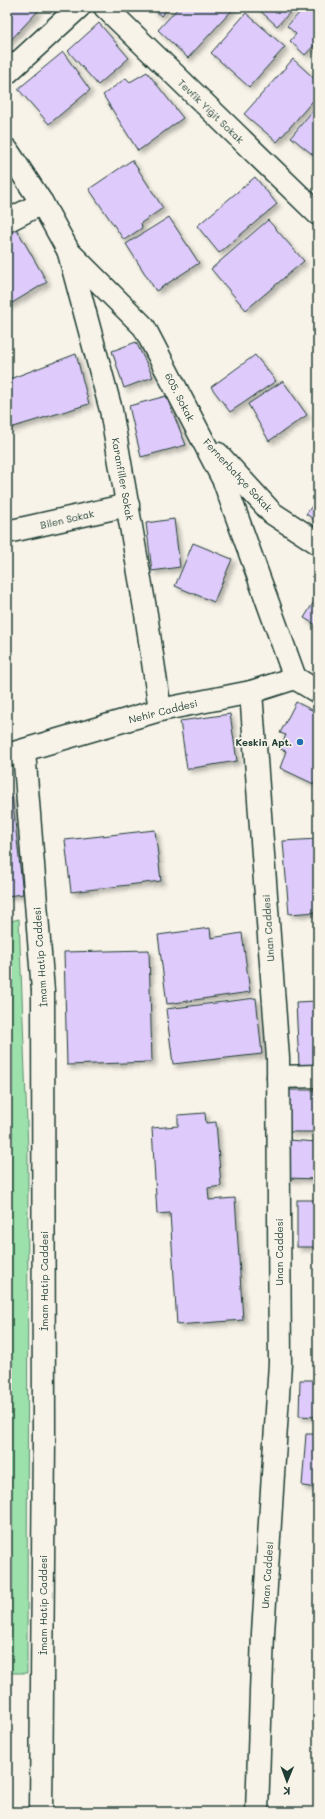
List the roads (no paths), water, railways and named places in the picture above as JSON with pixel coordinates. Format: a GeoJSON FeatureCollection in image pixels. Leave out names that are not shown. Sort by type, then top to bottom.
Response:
{"type":"FeatureCollection","features":[{"type":"Feature","properties":{"kind":"street"},"geometry":{"type":"LineString","coordinates":[[7,73],[79,7]]}},
{"type":"Feature","properties":{"kind":"street","name":"Tevfik Yiğit Sokak"},"geometry":{"type":"LineString","coordinates":[[105,7],[318,214]]}},
{"type":"Feature","properties":{"kind":"street","name":"605. Sokak"},"geometry":{"type":"LineString","coordinates":[[7,150],[42,203],[69,252],[144,327],[224,481],[295,678]]}},
{"type":"Feature","properties":{"kind":"street"},"geometry":{"type":"LineString","coordinates":[[7,221],[42,203]]}},
{"type":"Feature","properties":{"kind":"street","name":"Karanfiller Sokak"},"geometry":{"type":"LineString","coordinates":[[69,252],[112,410],[146,614],[160,710]]}},
{"type":"Feature","properties":{"kind":"street","name":"Fernerbahçe Sokak"},"geometry":{"type":"LineString","coordinates":[[198,432],[272,513],[318,543]]}},
{"type":"Feature","properties":{"kind":"street","name":"Bilen Sokak"},"geometry":{"type":"LineString","coordinates":[[7,532],[128,505]]}},
{"type":"Feature","properties":{"kind":"street"},"geometry":{"type":"LineString","coordinates":[[295,678],[318,692]]}},
{"type":"Feature","properties":{"kind":"street","name":"Nehir Caddesi"},"geometry":{"type":"LineString","coordinates":[[16,753],[160,710],[251,692],[295,678]]}},
{"type":"Feature","properties":{"kind":"street","name":"Unan Caddesi"},"geometry":{"type":"LineString","coordinates":[[251,692],[278,1077],[280,1363],[263,1633],[257,1812]]}},
{"type":"Feature","properties":{"kind":"street","name":"İmam Hatip Caddesi"},"geometry":{"type":"LineString","coordinates":[[16,753],[43,991],[44,1446],[41,1812]]}},
{"type":"Feature","properties":{"kind":"street"},"geometry":{"type":"LineString","coordinates":[[278,1077],[318,1076]]}},
{"type":"Feature","properties":{"kind":"place","name":"Keskin Apt."},"geometry":{"type":"Point","coordinates":[300,742]}}]}
